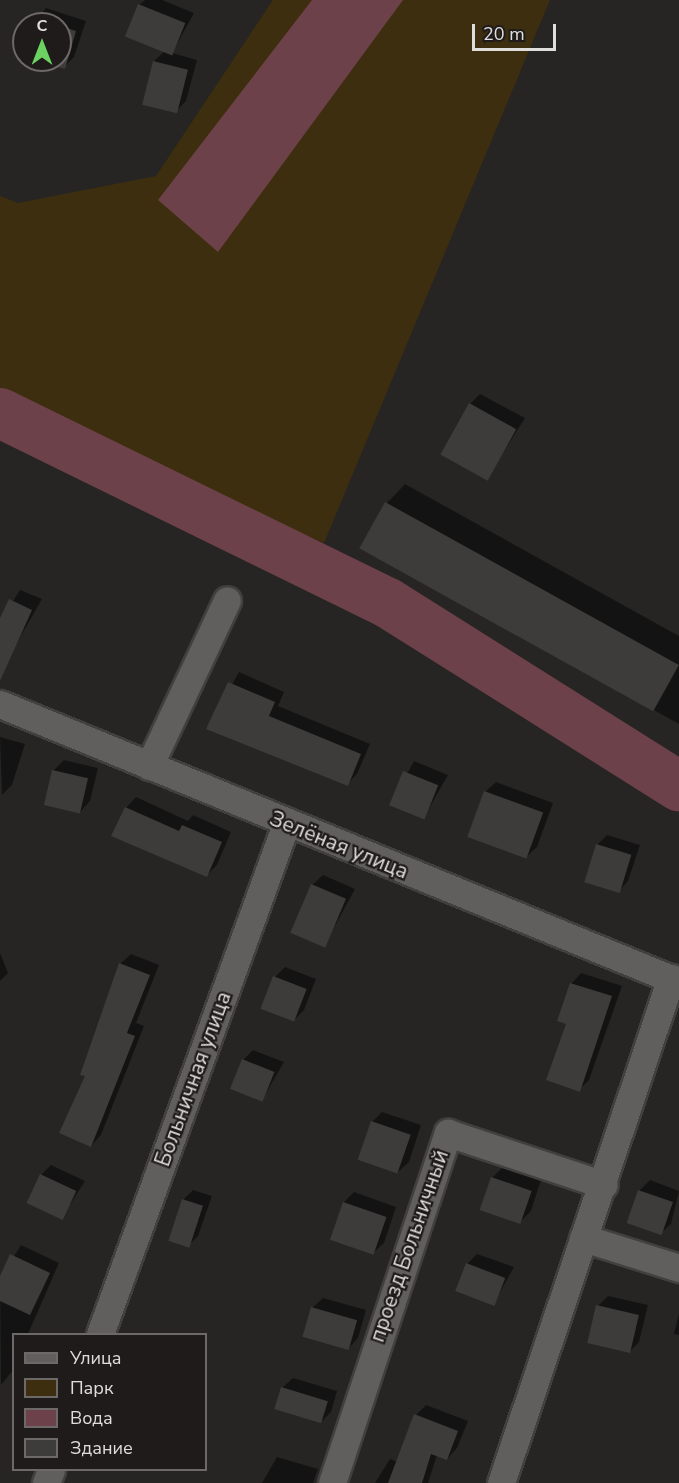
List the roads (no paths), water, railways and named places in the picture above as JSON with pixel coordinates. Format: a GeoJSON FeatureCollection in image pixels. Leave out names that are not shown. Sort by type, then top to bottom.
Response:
{"type":"FeatureCollection","features":[{"type":"Feature","properties":{"kind":"street"},"geometry":{"type":"LineString","coordinates":[[149,766],[226,600]]}},
{"type":"Feature","properties":{"kind":"street","name":"Зелёная улица"},"geometry":{"type":"LineString","coordinates":[[0,704],[286,824],[675,980]]}},
{"type":"Feature","properties":{"kind":"street","name":"Больничная улица"},"geometry":{"type":"LineString","coordinates":[[101,1333],[286,824]]}},
{"type":"Feature","properties":{"kind":"street"},"geometry":{"type":"LineString","coordinates":[[501,1483],[583,1238],[604,1185],[675,980]]}},
{"type":"Feature","properties":{"kind":"street","name":"проезд Больничный"},"geometry":{"type":"LineString","coordinates":[[332,1483],[448,1132],[604,1185]]}},
{"type":"Feature","properties":{"kind":"street"},"geometry":{"type":"LineString","coordinates":[[583,1238],[679,1268]]}},
{"type":"Feature","properties":{"kind":"water"},"geometry":{"type":"Polygon","coordinates":[[[312,0],[403,0],[218,252],[158,200],[312,0]]]}},
{"type":"Feature","properties":{"kind":"waterway"},"geometry":{"type":"LineString","coordinates":[[0,413],[388,603],[679,786]]}}]}
